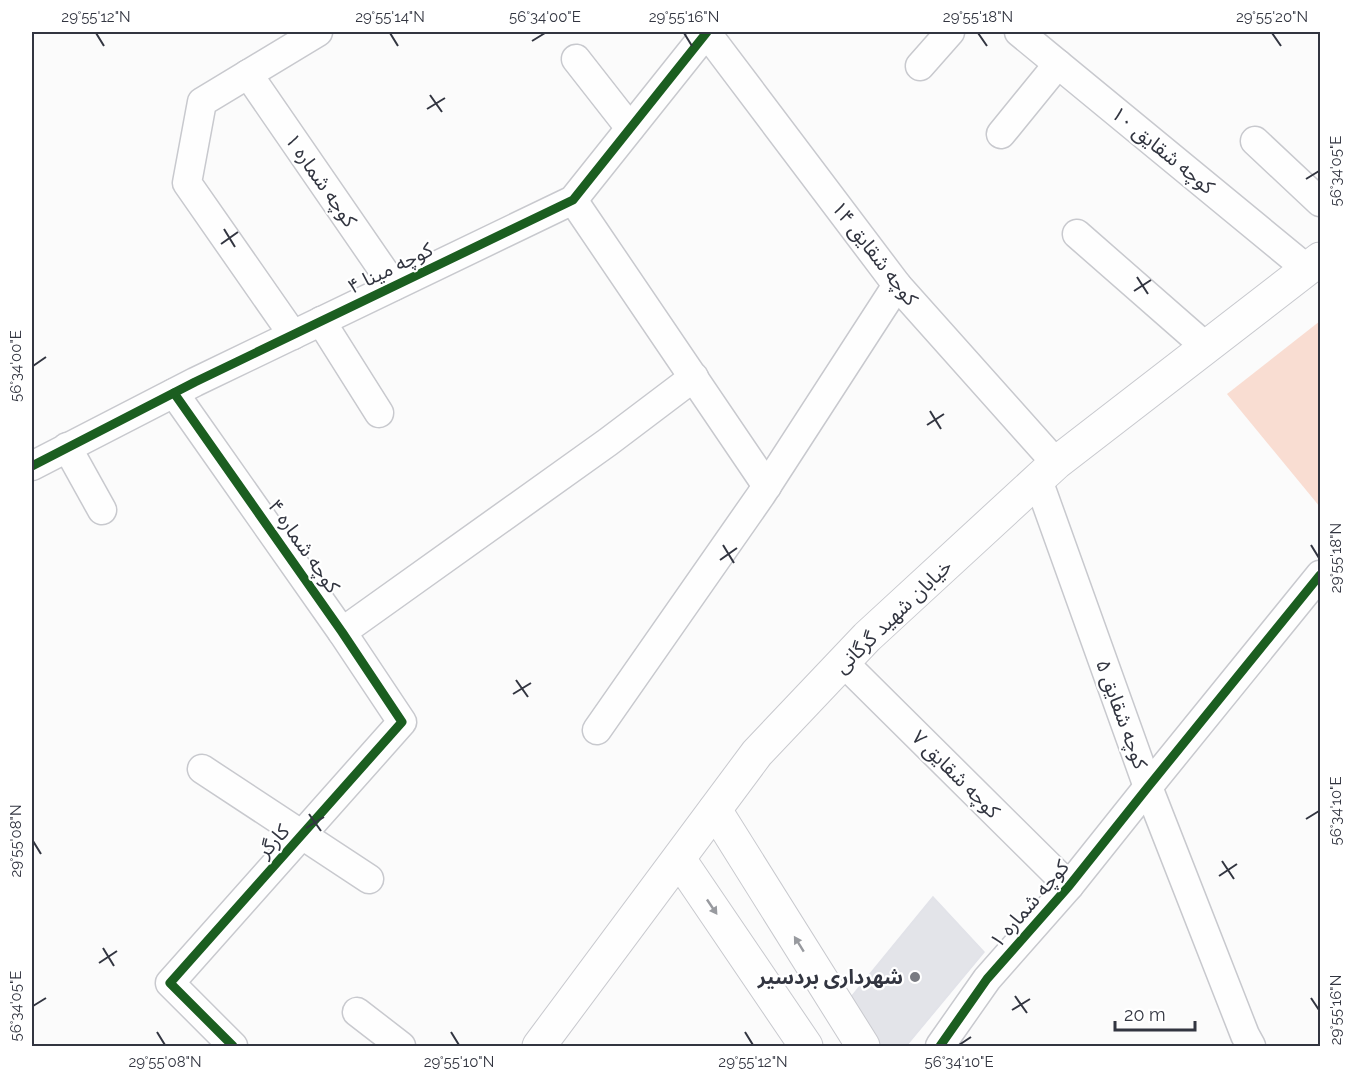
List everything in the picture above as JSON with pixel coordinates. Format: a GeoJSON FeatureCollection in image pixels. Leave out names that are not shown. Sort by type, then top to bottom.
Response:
{"type":"FeatureCollection","features":[{"type":"Feature","properties":{"kind":"main road","name":"خیابان شهید گرگانی"},"geometry":{"type":"LineString","coordinates":[[539,1047],[757,753],[867,637],[1047,472],[1314,264]]}},
{"type":"Feature","properties":{"kind":"main road"},"geometry":{"type":"LineString","coordinates":[[715,810],[863,1047]]}},
{"type":"Feature","properties":{"kind":"main road"},"geometry":{"type":"LineString","coordinates":[[679,859],[806,1047]]}},
{"type":"Feature","properties":{"kind":"street"},"geometry":{"type":"LineString","coordinates":[[293,335],[187,183],[202,102],[318,32]]}},
{"type":"Feature","properties":{"kind":"street"},"geometry":{"type":"LineString","coordinates":[[920,66],[950,32]]}},
{"type":"Feature","properties":{"kind":"street","name":"کوچه شقایق ۱۰"},"geometry":{"type":"LineString","coordinates":[[1019,32],[1314,264]]}},
{"type":"Feature","properties":{"kind":"street","name":"کوچه مینا ۴"},"geometry":{"type":"LineString","coordinates":[[33,460],[67,447],[321,321],[573,200],[630,128],[697,36]]}},
{"type":"Feature","properties":{"kind":"street","name":"کوچه شقایق ۱۴"},"geometry":{"type":"LineString","coordinates":[[697,36],[1047,472]]}},
{"type":"Feature","properties":{"kind":"street"},"geometry":{"type":"LineString","coordinates":[[576,59],[630,128]]}},
{"type":"Feature","properties":{"kind":"street"},"geometry":{"type":"LineString","coordinates":[[1001,134],[1058,64]]}},
{"type":"Feature","properties":{"kind":"street","name":"کوچه شماره ۱"},"geometry":{"type":"LineString","coordinates":[[248,74],[394,286]]}},
{"type":"Feature","properties":{"kind":"street"},"geometry":{"type":"LineString","coordinates":[[1255,141],[1320,202]]}},
{"type":"Feature","properties":{"kind":"street"},"geometry":{"type":"LineString","coordinates":[[573,200],[767,486]]}},
{"type":"Feature","properties":{"kind":"street"},"geometry":{"type":"LineString","coordinates":[[1077,234],[1206,347]]}},
{"type":"Feature","properties":{"kind":"street"},"geometry":{"type":"LineString","coordinates":[[597,730],[767,486],[897,285]]}},
{"type":"Feature","properties":{"kind":"street"},"geometry":{"type":"LineString","coordinates":[[321,321],[379,413]]}},
{"type":"Feature","properties":{"kind":"street"},"geometry":{"type":"LineString","coordinates":[[342,632],[598,449],[694,377]]}},
{"type":"Feature","properties":{"kind":"street","name":"کوچه شماره ۴"},"geometry":{"type":"LineString","coordinates":[[174,393],[342,632],[402,722]]}},
{"type":"Feature","properties":{"kind":"street"},"geometry":{"type":"LineString","coordinates":[[67,447],[102,510]]}},
{"type":"Feature","properties":{"kind":"street","name":"کوچه شقایق ۵"},"geometry":{"type":"LineString","coordinates":[[1047,472],[1148,787],[1251,1047]]}},
{"type":"Feature","properties":{"kind":"street","name":"کوچه شماره ۱"},"geometry":{"type":"LineString","coordinates":[[940,1047],[987,979],[1069,886],[1320,575]]}},
{"type":"Feature","properties":{"kind":"street","name":"کوچه شقایق ۷"},"geometry":{"type":"LineString","coordinates":[[843,662],[1069,886]]}},
{"type":"Feature","properties":{"kind":"street","name":"کارگر"},"geometry":{"type":"LineString","coordinates":[[233,1047],[170,983],[402,722]]}},
{"type":"Feature","properties":{"kind":"street"},"geometry":{"type":"LineString","coordinates":[[202,769],[369,879]]}},
{"type":"Feature","properties":{"kind":"street"},"geometry":{"type":"LineString","coordinates":[[357,1012],[401,1047]]}},
{"type":"Feature","properties":{"kind":"shaded area"},"geometry":{"type":"Polygon","coordinates":[[[1320,321],[1320,507],[1227,394],[1320,321]]]}},
{"type":"Feature","properties":{"kind":"building","name":"شهرداری بردسیر"},"geometry":{"type":"Polygon","coordinates":[[[933,897],[984,952],[906,1046],[876,1046],[847,1002],[933,897]]]}},
{"type":"Feature","properties":{"kind":"cycle path"},"geometry":{"type":"LineString","coordinates":[[32,466],[195,382],[573,200],[707,32]]}},
{"type":"Feature","properties":{"kind":"cycle path"},"geometry":{"type":"LineString","coordinates":[[174,393],[342,632],[402,722],[170,983],[233,1046]]}},
{"type":"Feature","properties":{"kind":"cycle path"},"geometry":{"type":"LineString","coordinates":[[940,1046],[987,979],[1069,886],[1320,575]]}},
{"type":"Feature","properties":{"kind":"place","name":"شهرداری بردسیر"},"geometry":{"type":"Point","coordinates":[915,977]}}]}
